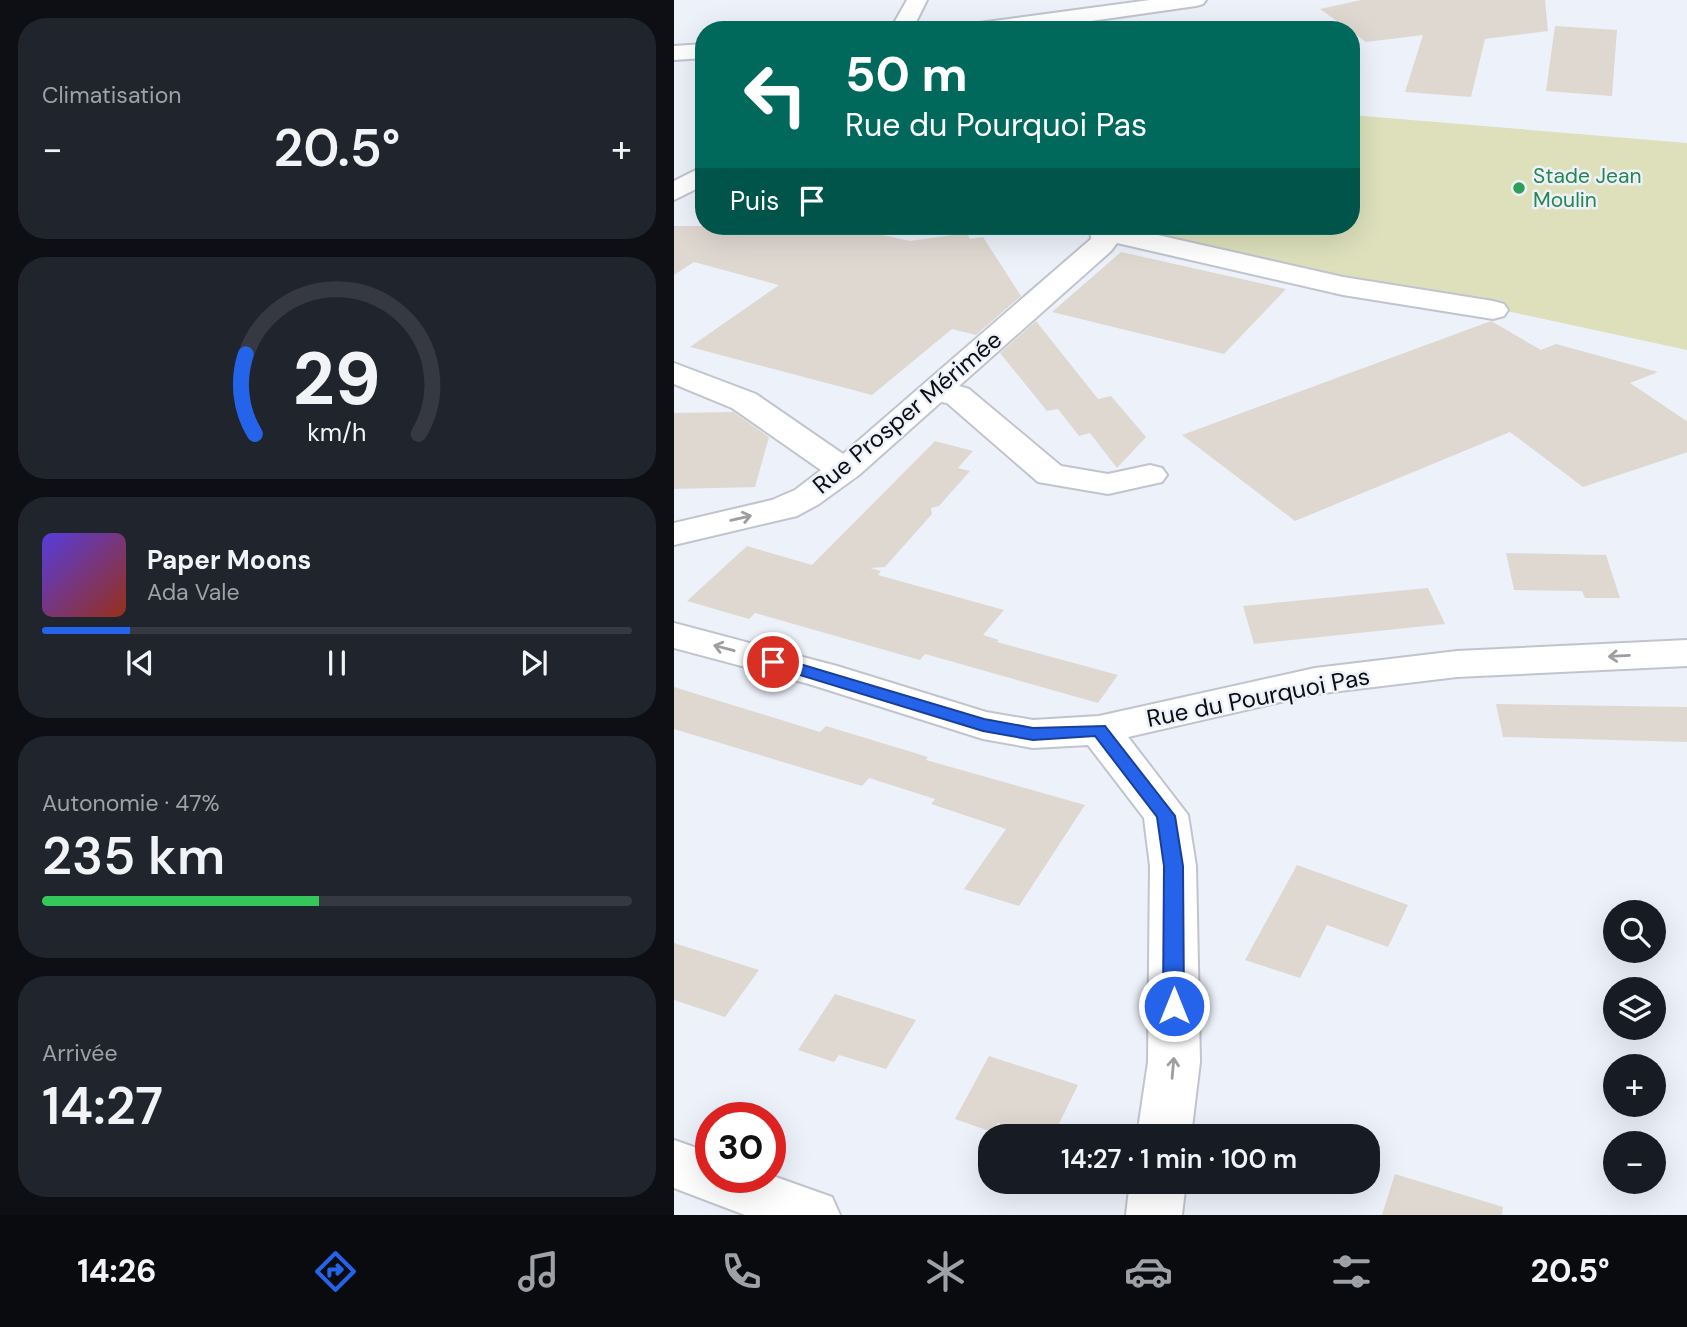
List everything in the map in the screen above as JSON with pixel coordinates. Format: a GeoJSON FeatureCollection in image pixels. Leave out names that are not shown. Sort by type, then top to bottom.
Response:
{"type":"FeatureCollection","features":[{"type":"Feature","properties":{"kind":"street"},"geometry":{"type":"LineString","coordinates":[[906,21],[917,0]]}},
{"type":"Feature","properties":{"kind":"street"},"geometry":{"type":"LineString","coordinates":[[1044,21],[1196,0]]}},
{"type":"Feature","properties":{"kind":"street"},"geometry":{"type":"LineString","coordinates":[[674,53],[695,52]]}},
{"type":"Feature","properties":{"kind":"street"},"geometry":{"type":"LineString","coordinates":[[674,192],[695,179]]}},
{"type":"Feature","properties":{"kind":"street","name":"Rue Prosper Mérimée"},"geometry":{"type":"LineString","coordinates":[[674,534],[784,508],[807,497],[847,468],[1101,245],[1105,235]]}},
{"type":"Feature","properties":{"kind":"street","name":"Rue Prosper Mérimée"},"geometry":{"type":"LineString","coordinates":[[1130,235],[1343,286],[1493,310]]}},
{"type":"Feature","properties":{"kind":"street"},"geometry":{"type":"LineString","coordinates":[[674,373],[744,401],[835,464],[847,468]]}},
{"type":"Feature","properties":{"kind":"street"},"geometry":{"type":"LineString","coordinates":[[934,391],[958,396],[1050,475],[1078,482],[1108,484],[1151,475]]}},
{"type":"Feature","properties":{"kind":"street","name":"Rue du Pourquoi Pas"},"geometry":{"type":"LineString","coordinates":[[674,635],[823,675],[983,725],[1033,734],[1099,730],[1315,681],[1457,664],[1687,653]]}},
{"type":"Feature","properties":{"kind":"street"},"geometry":{"type":"LineString","coordinates":[[1099,730],[1166,816],[1173,866],[1174,1062],[1166,1124]]}},
{"type":"Feature","properties":{"kind":"street"},"geometry":{"type":"LineString","coordinates":[[674,1164],[734,1202],[812,1215]]}},
{"type":"Feature","properties":{"kind":"street"},"geometry":{"type":"LineString","coordinates":[[1154,1215],[1156,1194]]}},
{"type":"Feature","properties":{"kind":"green space"},"geometry":{"type":"Polygon","coordinates":[[[1360,116],[1687,143],[1687,350],[1154,235],[1360,235],[1360,116]]]}},
{"type":"Feature","properties":{"kind":"building"},"geometry":{"type":"Polygon","coordinates":[[[1361,0],[1545,0],[1548,31],[1485,39],[1471,97],[1405,92],[1423,35],[1366,42],[1360,38],[1360,21],[1337,21],[1320,9],[1361,0]]]}},
{"type":"Feature","properties":{"kind":"building"},"geometry":{"type":"Polygon","coordinates":[[[1555,26],[1617,30],[1612,96],[1546,91],[1555,26]]]}},
{"type":"Feature","properties":{"kind":"building"},"geometry":{"type":"Polygon","coordinates":[[[674,226],[695,226],[695,235],[883,235],[910,241],[968,235],[970,239],[983,237],[1021,296],[976,335],[952,329],[872,395],[690,347],[779,285],[694,262],[674,275],[674,226]]]}},
{"type":"Feature","properties":{"kind":"building"},"geometry":{"type":"Polygon","coordinates":[[[1121,252],[1286,289],[1224,354],[1052,312],[1121,252]]]}},
{"type":"Feature","properties":{"kind":"building"},"geometry":{"type":"Polygon","coordinates":[[[1036,321],[1098,399],[1111,396],[1146,437],[1117,468],[1090,433],[1079,436],[1058,409],[1047,411],[1000,353],[1036,321]]]}},
{"type":"Feature","properties":{"kind":"building"},"geometry":{"type":"Polygon","coordinates":[[[1491,321],[1541,350],[1556,344],[1658,372],[1630,383],[1688,422],[1688,452],[1583,487],[1510,432],[1295,521],[1182,435],[1491,321]]]}},
{"type":"Feature","properties":{"kind":"building"},"geometry":{"type":"Polygon","coordinates":[[[733,412],[769,437],[755,487],[674,489],[674,413],[733,412]]]}},
{"type":"Feature","properties":{"kind":"building"},"geometry":{"type":"Polygon","coordinates":[[[935,441],[973,451],[958,468],[970,471],[939,506],[931,508],[932,514],[885,567],[870,568],[881,571],[878,575],[1004,610],[983,635],[999,640],[997,642],[1118,675],[1098,703],[925,654],[920,660],[755,613],[749,619],[687,601],[747,546],[812,565],[935,441]]]}},
{"type":"Feature","properties":{"kind":"building"},"geometry":{"type":"Polygon","coordinates":[[[1506,553],[1606,555],[1620,598],[1585,598],[1582,591],[1514,590],[1506,553]]]}},
{"type":"Feature","properties":{"kind":"building"},"geometry":{"type":"Polygon","coordinates":[[[1428,588],[1445,624],[1254,644],[1243,606],[1428,588]]]}},
{"type":"Feature","properties":{"kind":"building"},"geometry":{"type":"Polygon","coordinates":[[[674,687],[820,732],[826,726],[928,757],[926,760],[1085,805],[1019,906],[964,889],[1006,829],[931,804],[935,799],[869,778],[862,786],[674,729],[674,687]]]}},
{"type":"Feature","properties":{"kind":"building"},"geometry":{"type":"Polygon","coordinates":[[[1496,704],[1688,707],[1688,742],[1503,737],[1496,704]]]}},
{"type":"Feature","properties":{"kind":"building"},"geometry":{"type":"Polygon","coordinates":[[[1297,865],[1408,905],[1388,947],[1327,925],[1300,978],[1245,960],[1297,865]]]}},
{"type":"Feature","properties":{"kind":"building"},"geometry":{"type":"Polygon","coordinates":[[[674,943],[759,970],[725,1017],[674,1000],[674,943]]]}},
{"type":"Feature","properties":{"kind":"building"},"geometry":{"type":"Polygon","coordinates":[[[835,994],[916,1020],[886,1069],[839,1055],[834,1062],[798,1050],[835,994]]]}},
{"type":"Feature","properties":{"kind":"building"},"geometry":{"type":"Polygon","coordinates":[[[989,1056],[1078,1085],[1059,1124],[998,1123],[978,1124],[978,1127],[955,1119],[989,1056]]]}},
{"type":"Feature","properties":{"kind":"building"},"geometry":{"type":"Polygon","coordinates":[[[1395,1174],[1503,1207],[1502,1215],[1382,1215],[1395,1174]]]}},
{"type":"Feature","properties":{"kind":"place","name":"Stade Jean Moulin"},"geometry":{"type":"Point","coordinates":[1519,188]}},
{"type":"Feature","properties":{"kind":"route"},"geometry":{"type":"LineString","coordinates":[[773,662],[983,725],[1033,734],[1099,730],[1166,816],[1173,866],[1174,1006]]}}]}
